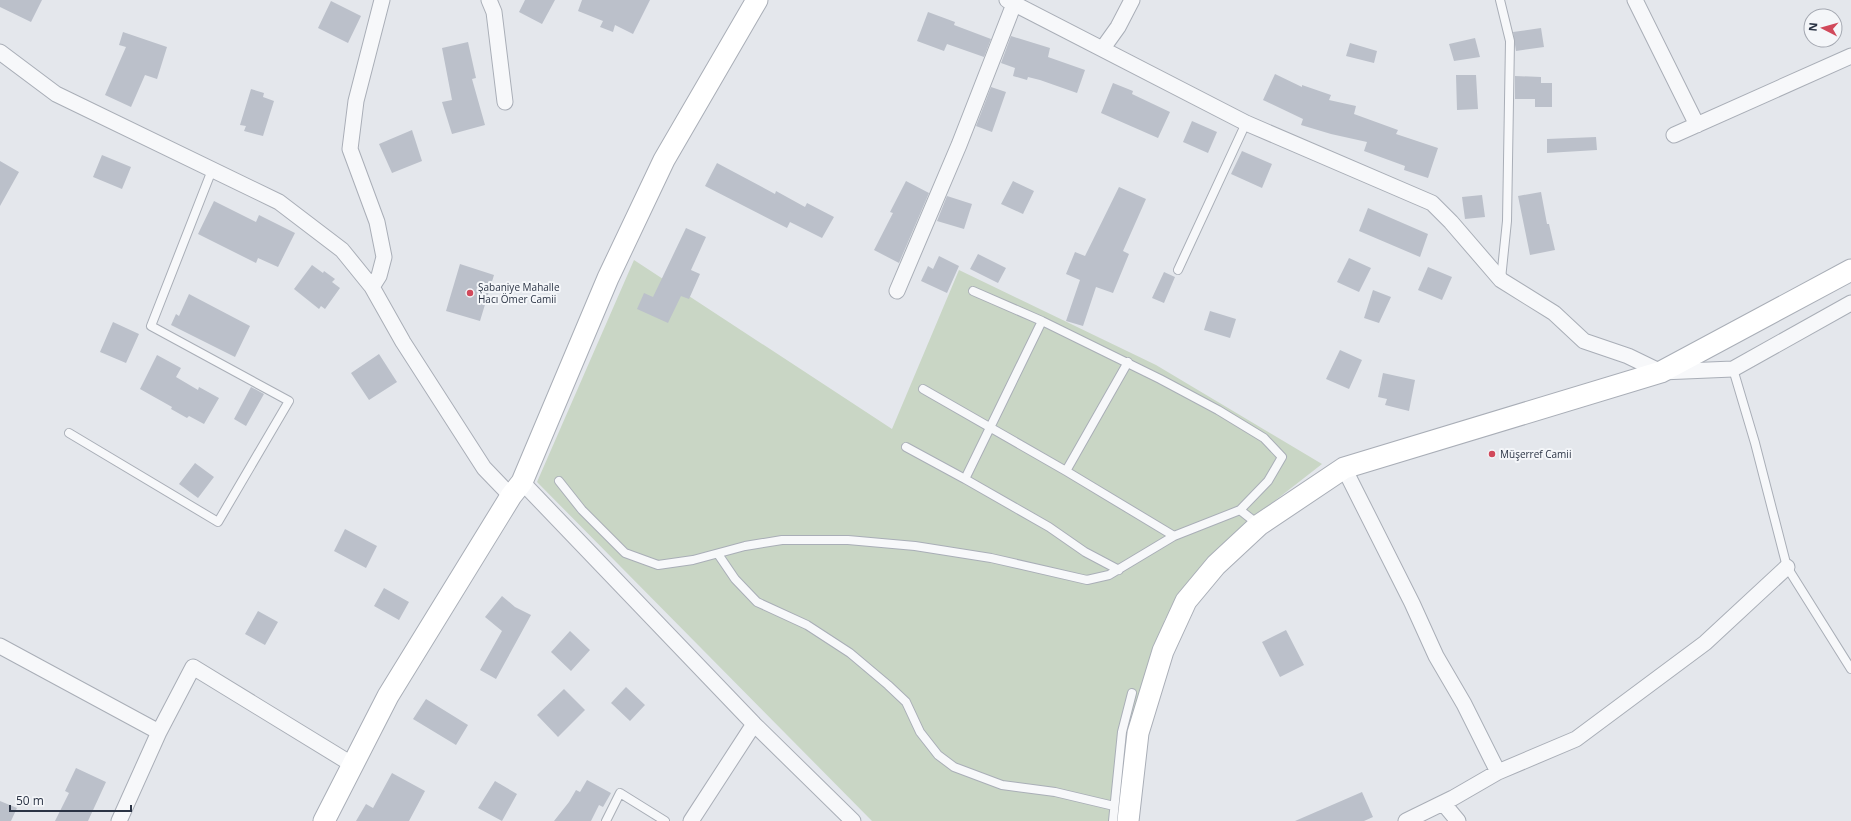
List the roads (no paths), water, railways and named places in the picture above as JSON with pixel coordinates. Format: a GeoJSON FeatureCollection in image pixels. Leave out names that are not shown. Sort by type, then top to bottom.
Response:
{"type":"FeatureCollection","features":[{"type":"Feature","properties":{"kind":"street"},"geometry":{"type":"LineString","coordinates":[[372,287],[380,276],[384,257],[377,222],[350,149],[356,101],[382,0]]}},
{"type":"Feature","properties":{"kind":"street"},"geometry":{"type":"LineString","coordinates":[[489,0],[494,12],[505,102]]}},
{"type":"Feature","properties":{"kind":"street"},"geometry":{"type":"LineString","coordinates":[[324,821],[388,696],[517,489],[608,278],[664,160],[757,0]]}},
{"type":"Feature","properties":{"kind":"street"},"geometry":{"type":"LineString","coordinates":[[1103,48],[1132,0]]}},
{"type":"Feature","properties":{"kind":"street"},"geometry":{"type":"LineString","coordinates":[[1635,0],[1697,125]]}},
{"type":"Feature","properties":{"kind":"street"},"geometry":{"type":"LineString","coordinates":[[897,291],[959,145],[1011,2],[1103,48],[1246,123],[1432,203],[1451,222],[1501,280],[1554,313],[1584,341],[1628,356],[1661,372],[1733,369],[1851,303]]}},
{"type":"Feature","properties":{"kind":"street"},"geometry":{"type":"LineString","coordinates":[[0,52],[56,94],[279,202],[342,250],[372,287],[403,342],[484,468],[517,489],[853,821]]}},
{"type":"Feature","properties":{"kind":"street"},"geometry":{"type":"LineString","coordinates":[[1674,135],[1851,56]]}},
{"type":"Feature","properties":{"kind":"street"},"geometry":{"type":"LineString","coordinates":[[1128,821],[1138,733],[1163,651],[1186,601],[1216,565],[1259,526],[1344,468],[1661,372],[1851,270]]}},
{"type":"Feature","properties":{"kind":"street"},"geometry":{"type":"LineString","coordinates":[[1344,468],[1412,603],[1436,656],[1464,704],[1498,772]]}},
{"type":"Feature","properties":{"kind":"street"},"geometry":{"type":"LineString","coordinates":[[1406,821],[1443,803],[1498,772],[1576,739],[1705,644],[1787,566]]}},
{"type":"Feature","properties":{"kind":"street"},"geometry":{"type":"LineString","coordinates":[[0,646],[159,732]]}},
{"type":"Feature","properties":{"kind":"street"},"geometry":{"type":"LineString","coordinates":[[119,821],[159,732],[193,667],[353,765]]}},
{"type":"Feature","properties":{"kind":"street"},"geometry":{"type":"LineString","coordinates":[[691,821],[754,724]]}},
{"type":"Feature","properties":{"kind":"street"},"geometry":{"type":"LineString","coordinates":[[1443,803],[1458,821]]}},
{"type":"Feature","properties":{"kind":"lane"},"geometry":{"type":"LineString","coordinates":[[1500,0],[1510,41],[1507,221],[1501,280]]}},
{"type":"Feature","properties":{"kind":"lane"},"geometry":{"type":"LineString","coordinates":[[1178,270],[1246,123]]}},
{"type":"Feature","properties":{"kind":"lane"},"geometry":{"type":"LineString","coordinates":[[69,433],[218,522],[289,401],[151,326],[212,170]]}},
{"type":"Feature","properties":{"kind":"lane"},"geometry":{"type":"LineString","coordinates":[[559,481],[582,510],[625,553],[658,565],[693,560],[745,546],[782,540],[848,540],[915,546],[991,558],[1087,580],[1109,575],[1174,536],[1240,510],[1268,481],[1282,457],[1264,438],[1218,410],[1128,362],[1042,321],[973,291]]}},
{"type":"Feature","properties":{"kind":"lane"},"geometry":{"type":"LineString","coordinates":[[965,479],[1042,321]]}},
{"type":"Feature","properties":{"kind":"lane"},"geometry":{"type":"LineString","coordinates":[[1066,471],[1128,362]]}},
{"type":"Feature","properties":{"kind":"lane"},"geometry":{"type":"LineString","coordinates":[[1733,369],[1755,444],[1787,566],[1851,669]]}},
{"type":"Feature","properties":{"kind":"lane"},"geometry":{"type":"LineString","coordinates":[[923,389],[1066,471],[1174,536]]}},
{"type":"Feature","properties":{"kind":"lane"},"geometry":{"type":"LineString","coordinates":[[906,447],[1049,527],[1085,552],[1119,570]]}},
{"type":"Feature","properties":{"kind":"lane"},"geometry":{"type":"LineString","coordinates":[[1240,510],[1259,526]]}},
{"type":"Feature","properties":{"kind":"lane"},"geometry":{"type":"LineString","coordinates":[[718,554],[735,580],[757,602],[807,624],[850,653],[888,685],[906,702],[920,732],[933,749],[954,767],[1002,785],[1055,792],[1114,806]]}},
{"type":"Feature","properties":{"kind":"lane"},"geometry":{"type":"LineString","coordinates":[[1113,821],[1122,732],[1132,693]]}},
{"type":"Feature","properties":{"kind":"lane"},"geometry":{"type":"LineString","coordinates":[[606,821],[620,793],[665,821]]}},
{"type":"Feature","properties":{"kind":"place","name":"Şabaniye Mahalle Hacı Ömer Camii"},"geometry":{"type":"Point","coordinates":[470,293]}},
{"type":"Feature","properties":{"kind":"place","name":"Müşerref Camii"},"geometry":{"type":"Point","coordinates":[1492,454]}}]}
